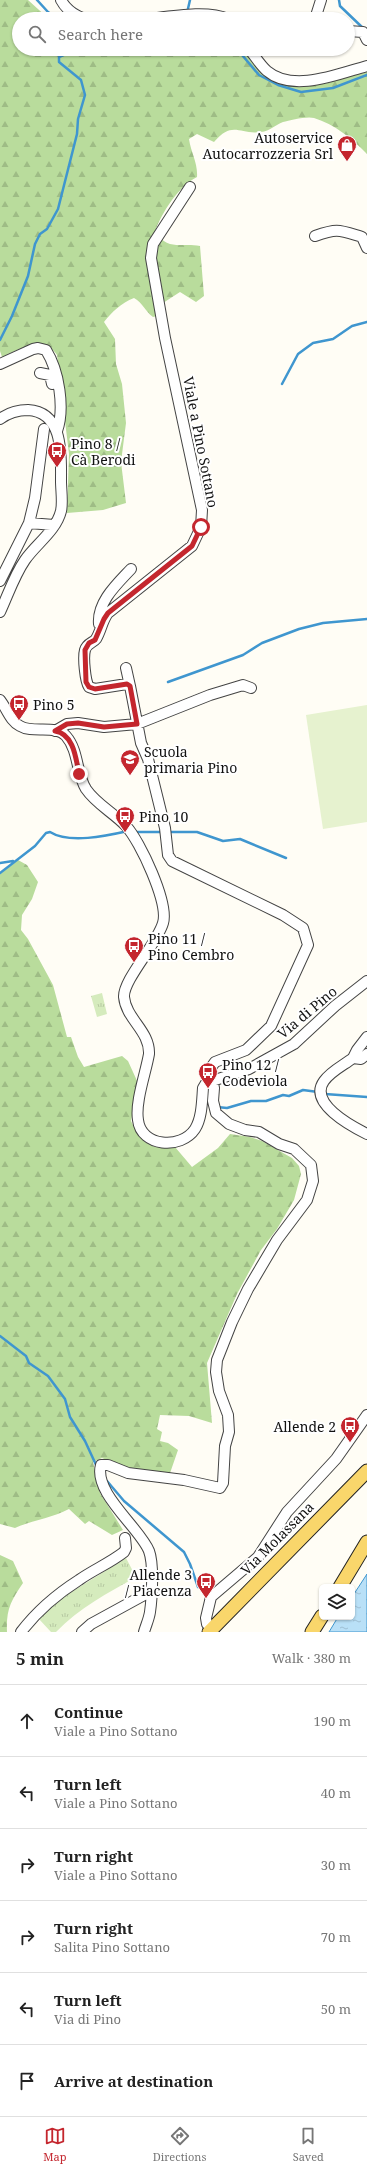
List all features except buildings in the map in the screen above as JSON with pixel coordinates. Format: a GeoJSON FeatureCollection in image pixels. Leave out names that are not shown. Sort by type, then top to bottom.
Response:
{"type":"FeatureCollection","features":[{"type":"Feature","properties":{"kind":"main road","name":"Via Molassana"},"geometry":{"type":"LineString","coordinates":[[210,1630],[367,1471]]}},
{"type":"Feature","properties":{"kind":"main road"},"geometry":{"type":"LineString","coordinates":[[342,1584],[367,1542]]}},
{"type":"Feature","properties":{"kind":"main road"},"geometry":{"type":"LineString","coordinates":[[312,1632],[320,1620]]}},
{"type":"Feature","properties":{"kind":"street"},"geometry":{"type":"LineString","coordinates":[[61,0],[70,11],[74,12]]}},
{"type":"Feature","properties":{"kind":"street"},"geometry":{"type":"LineString","coordinates":[[317,12],[320,0]]}},
{"type":"Feature","properties":{"kind":"street"},"geometry":{"type":"LineString","coordinates":[[204,4],[217,12]]}},
{"type":"Feature","properties":{"kind":"street"},"geometry":{"type":"LineString","coordinates":[[126,12],[144,9]]}},
{"type":"Feature","properties":{"kind":"street"},"geometry":{"type":"LineString","coordinates":[[355,32],[362,32],[367,40]]}},
{"type":"Feature","properties":{"kind":"street"},"geometry":{"type":"LineString","coordinates":[[255,56],[267,71],[276,76],[294,80],[314,81],[367,66]]}},
{"type":"Feature","properties":{"kind":"street","name":"Viale a Pino Sottano"},"geometry":{"type":"LineString","coordinates":[[130,686],[127,684],[95,689],[89,687],[86,682],[85,650],[89,643],[95,640],[108,613],[192,546],[201,527],[202,510],[151,258],[153,244],[190,187]]}},
{"type":"Feature","properties":{"kind":"street"},"geometry":{"type":"LineString","coordinates":[[315,236],[333,230],[340,230],[362,237],[367,248]]}},
{"type":"Feature","properties":{"kind":"street"},"geometry":{"type":"LineString","coordinates":[[0,364],[33,349],[38,348],[46,350],[58,390],[60,418],[57,431],[60,446],[61,511],[54,525],[18,571],[0,612]]}},
{"type":"Feature","properties":{"kind":"street"},"geometry":{"type":"LineString","coordinates":[[0,581],[29,523],[48,425],[54,407],[52,379],[48,374],[40,372]]}},
{"type":"Feature","properties":{"kind":"street"},"geometry":{"type":"LineString","coordinates":[[0,419],[12,413],[24,410],[36,411],[45,415],[48,425],[57,431]]}},
{"type":"Feature","properties":{"kind":"street"},"geometry":{"type":"LineString","coordinates":[[29,523],[54,525]]}},
{"type":"Feature","properties":{"kind":"street","name":"Viale a Pino Sottano"},"geometry":{"type":"LineString","coordinates":[[100,628],[99,618],[108,596],[131,569]]}},
{"type":"Feature","properties":{"kind":"street"},"geometry":{"type":"LineString","coordinates":[[126,668],[141,743],[148,759],[165,828],[168,855],[172,861],[300,924],[307,936],[307,949],[272,1026],[246,1050],[212,1064],[210,1069],[214,1088],[213,1101],[216,1113],[229,1124],[245,1130],[260,1132],[279,1144],[294,1149],[310,1165],[313,1181],[307,1200],[277,1240],[248,1289],[232,1322],[217,1360],[216,1372],[219,1391],[228,1415],[229,1432],[224,1446],[223,1483],[220,1488],[184,1480],[128,1473],[108,1465],[101,1465],[100,1480],[120,1512],[149,1550],[151,1564],[151,1608],[144,1632]]}},
{"type":"Feature","properties":{"kind":"street"},"geometry":{"type":"LineString","coordinates":[[55,731],[67,724],[78,723],[104,727],[137,724],[216,693],[243,685],[251,688]]}},
{"type":"Feature","properties":{"kind":"street"},"geometry":{"type":"LineString","coordinates":[[0,700],[14,722],[21,728],[55,731],[65,735],[71,743],[79,774],[87,790],[125,826],[137,842],[163,905],[164,921],[158,937],[128,983],[124,996],[128,1009],[146,1036],[150,1050],[138,1112],[138,1120],[142,1131],[151,1139],[162,1143],[175,1142],[190,1135],[197,1124],[204,1086],[212,1080]]}},
{"type":"Feature","properties":{"kind":"street","name":"Via di Pino"},"geometry":{"type":"LineString","coordinates":[[212,1080],[249,1069],[294,1044],[335,1006],[367,981]]}},
{"type":"Feature","properties":{"kind":"street"},"geometry":{"type":"LineString","coordinates":[[367,1037],[353,1058],[327,1078],[321,1086],[321,1096],[327,1107],[367,1134]]}},
{"type":"Feature","properties":{"kind":"street"},"geometry":{"type":"LineString","coordinates":[[353,1058],[361,1059],[367,1054]]}},
{"type":"Feature","properties":{"kind":"street"},"geometry":{"type":"LineString","coordinates":[[210,1630],[206,1621],[211,1597],[258,1557],[288,1512],[336,1459],[367,1415]]}},
{"type":"Feature","properties":{"kind":"street"},"geometry":{"type":"LineString","coordinates":[[21,1632],[30,1620],[78,1580],[124,1552],[126,1548],[125,1538]]}},
{"type":"Feature","properties":{"kind":"street"},"geometry":{"type":"LineString","coordinates":[[82,1632],[91,1624],[144,1594]]}},
{"type":"Feature","properties":{"kind":"green space"},"geometry":{"type":"Polygon","coordinates":[[[0,0],[28,0],[41,12],[12,12],[12,56],[248,56],[251,59],[303,86],[328,83],[367,71],[367,154],[356,143],[336,128],[314,118],[298,118],[283,122],[261,132],[231,130],[221,135],[214,142],[197,134],[189,139],[197,177],[190,181],[177,193],[162,216],[155,231],[160,238],[170,244],[200,246],[204,296],[196,302],[180,292],[163,303],[157,316],[153,317],[140,302],[134,298],[117,308],[104,322],[115,339],[116,364],[122,384],[126,423],[121,462],[126,503],[103,510],[67,513],[69,454],[57,355],[45,345],[38,344],[24,347],[2,357],[0,351],[0,0]]]}},
{"type":"Feature","properties":{"kind":"green space"},"geometry":{"type":"Polygon","coordinates":[[[367,705],[367,822],[323,829],[306,715],[367,705]]]}},
{"type":"Feature","properties":{"kind":"green space"},"geometry":{"type":"Polygon","coordinates":[[[18,860],[27,865],[38,882],[32,899],[22,915],[21,930],[28,939],[53,985],[67,1037],[71,1037],[78,1057],[84,1067],[122,1056],[128,1061],[138,1083],[131,1121],[136,1131],[145,1142],[155,1147],[175,1147],[192,1167],[218,1148],[230,1134],[250,1137],[262,1141],[292,1158],[299,1166],[301,1174],[294,1200],[277,1229],[261,1250],[237,1294],[207,1363],[212,1423],[189,1416],[160,1415],[157,1429],[162,1432],[160,1441],[168,1443],[178,1450],[169,1476],[123,1467],[102,1458],[93,1462],[100,1493],[123,1530],[112,1535],[89,1521],[85,1524],[69,1509],[56,1515],[15,1528],[0,1524],[0,874],[18,860]]]}},
{"type":"Feature","properties":{"kind":"green space"},"geometry":{"type":"Polygon","coordinates":[[[102,993],[107,1014],[97,1017],[91,996],[102,993]]]}},
{"type":"Feature","properties":{"kind":"green space"},"geometry":{"type":"Polygon","coordinates":[[[0,1555],[13,1561],[23,1583],[15,1595],[8,1611],[7,1632],[0,1632],[0,1555]]]}},
{"type":"Feature","properties":{"kind":"green space"},"geometry":{"type":"Polygon","coordinates":[[[126,1558],[136,1577],[84,1608],[56,1632],[51,1632],[38,1618],[65,1596],[126,1558]]]}},
{"type":"Feature","properties":{"kind":"water"},"geometry":{"type":"Polygon","coordinates":[[[367,1574],[367,1632],[329,1632],[336,1620],[355,1620],[355,1592],[367,1574]]]}},
{"type":"Feature","properties":{"kind":"waterway"},"geometry":{"type":"LineString","coordinates":[[37,0],[48,12]]}},
{"type":"Feature","properties":{"kind":"waterway"},"geometry":{"type":"LineString","coordinates":[[187,12],[190,0]]}},
{"type":"Feature","properties":{"kind":"waterway"},"geometry":{"type":"LineString","coordinates":[[339,0],[340,6],[346,12]]}},
{"type":"Feature","properties":{"kind":"waterway"},"geometry":{"type":"LineString","coordinates":[[355,20],[364,29]]}},
{"type":"Feature","properties":{"kind":"waterway"},"geometry":{"type":"LineString","coordinates":[[0,340],[12,316],[28,276],[35,244],[40,234],[47,229],[58,209],[77,134],[78,119],[85,95],[81,80],[59,62],[59,57],[61,56]]}},
{"type":"Feature","properties":{"kind":"waterway"},"geometry":{"type":"LineString","coordinates":[[243,56],[259,75],[278,85],[301,92],[333,88],[367,75]]}},
{"type":"Feature","properties":{"kind":"waterway"},"geometry":{"type":"LineString","coordinates":[[282,384],[298,354],[313,343],[333,339],[352,326],[367,322]]}},
{"type":"Feature","properties":{"kind":"waterway"},"geometry":{"type":"LineString","coordinates":[[168,682],[243,655],[262,643],[299,629],[323,623],[367,619]]}},
{"type":"Feature","properties":{"kind":"waterway"},"geometry":{"type":"LineString","coordinates":[[0,873],[35,846],[46,833],[50,832],[67,838],[88,838],[128,831]]}},
{"type":"Feature","properties":{"kind":"waterway"},"geometry":{"type":"LineString","coordinates":[[135,832],[164,832]]}},
{"type":"Feature","properties":{"kind":"waterway"},"geometry":{"type":"LineString","coordinates":[[169,832],[197,832],[223,841],[240,839],[286,858]]}},
{"type":"Feature","properties":{"kind":"waterway"},"geometry":{"type":"LineString","coordinates":[[0,863],[13,861]]}},
{"type":"Feature","properties":{"kind":"waterway"},"geometry":{"type":"LineString","coordinates":[[217,1107],[227,1108],[251,1101],[266,1101],[283,1095],[289,1096],[303,1090],[318,1092]]}},
{"type":"Feature","properties":{"kind":"waterway"},"geometry":{"type":"LineString","coordinates":[[325,1094],[367,1097]]}},
{"type":"Feature","properties":{"kind":"waterway"},"geometry":{"type":"LineString","coordinates":[[0,1336],[26,1356],[29,1363],[48,1376],[65,1399],[70,1417],[85,1441],[97,1467]]}},
{"type":"Feature","properties":{"kind":"waterway"},"geometry":{"type":"LineString","coordinates":[[107,1481],[124,1501],[184,1552],[198,1587]]}},
{"type":"Feature","properties":{"kind":"place","name":"Autoservice Autocarrozzeria Srl"},"geometry":{"type":"Point","coordinates":[347,162]}},
{"type":"Feature","properties":{"kind":"place","name":"Pino 8 / Cà Berodi"},"geometry":{"type":"Point","coordinates":[57,468]}},
{"type":"Feature","properties":{"kind":"place","name":"Pino 5"},"geometry":{"type":"Point","coordinates":[19,721]}},
{"type":"Feature","properties":{"kind":"place","name":"Scuola primaria Pino"},"geometry":{"type":"Point","coordinates":[130,776]}},
{"type":"Feature","properties":{"kind":"place","name":"Pino 10"},"geometry":{"type":"Point","coordinates":[125,833]}},
{"type":"Feature","properties":{"kind":"place","name":"Pino 11 / Pino Cembro"},"geometry":{"type":"Point","coordinates":[134,963]}},
{"type":"Feature","properties":{"kind":"place","name":"Pino 12 / Codeviola"},"geometry":{"type":"Point","coordinates":[208,1089]}},
{"type":"Feature","properties":{"kind":"place","name":"Allende 2"},"geometry":{"type":"Point","coordinates":[350,1443]}},
{"type":"Feature","properties":{"kind":"place","name":"Allende 3 / Piacenza"},"geometry":{"type":"Point","coordinates":[206,1599]}},
{"type":"Feature","properties":{"kind":"route"},"geometry":{"type":"LineString","coordinates":[[79,774],[71,743],[65,735],[59,731],[55,731],[67,724],[78,723],[95,724],[104,727],[137,724],[130,686],[127,684],[95,689],[89,687],[86,682],[85,650],[89,643],[95,640],[108,613],[153,579],[192,546],[201,527]]}}]}
